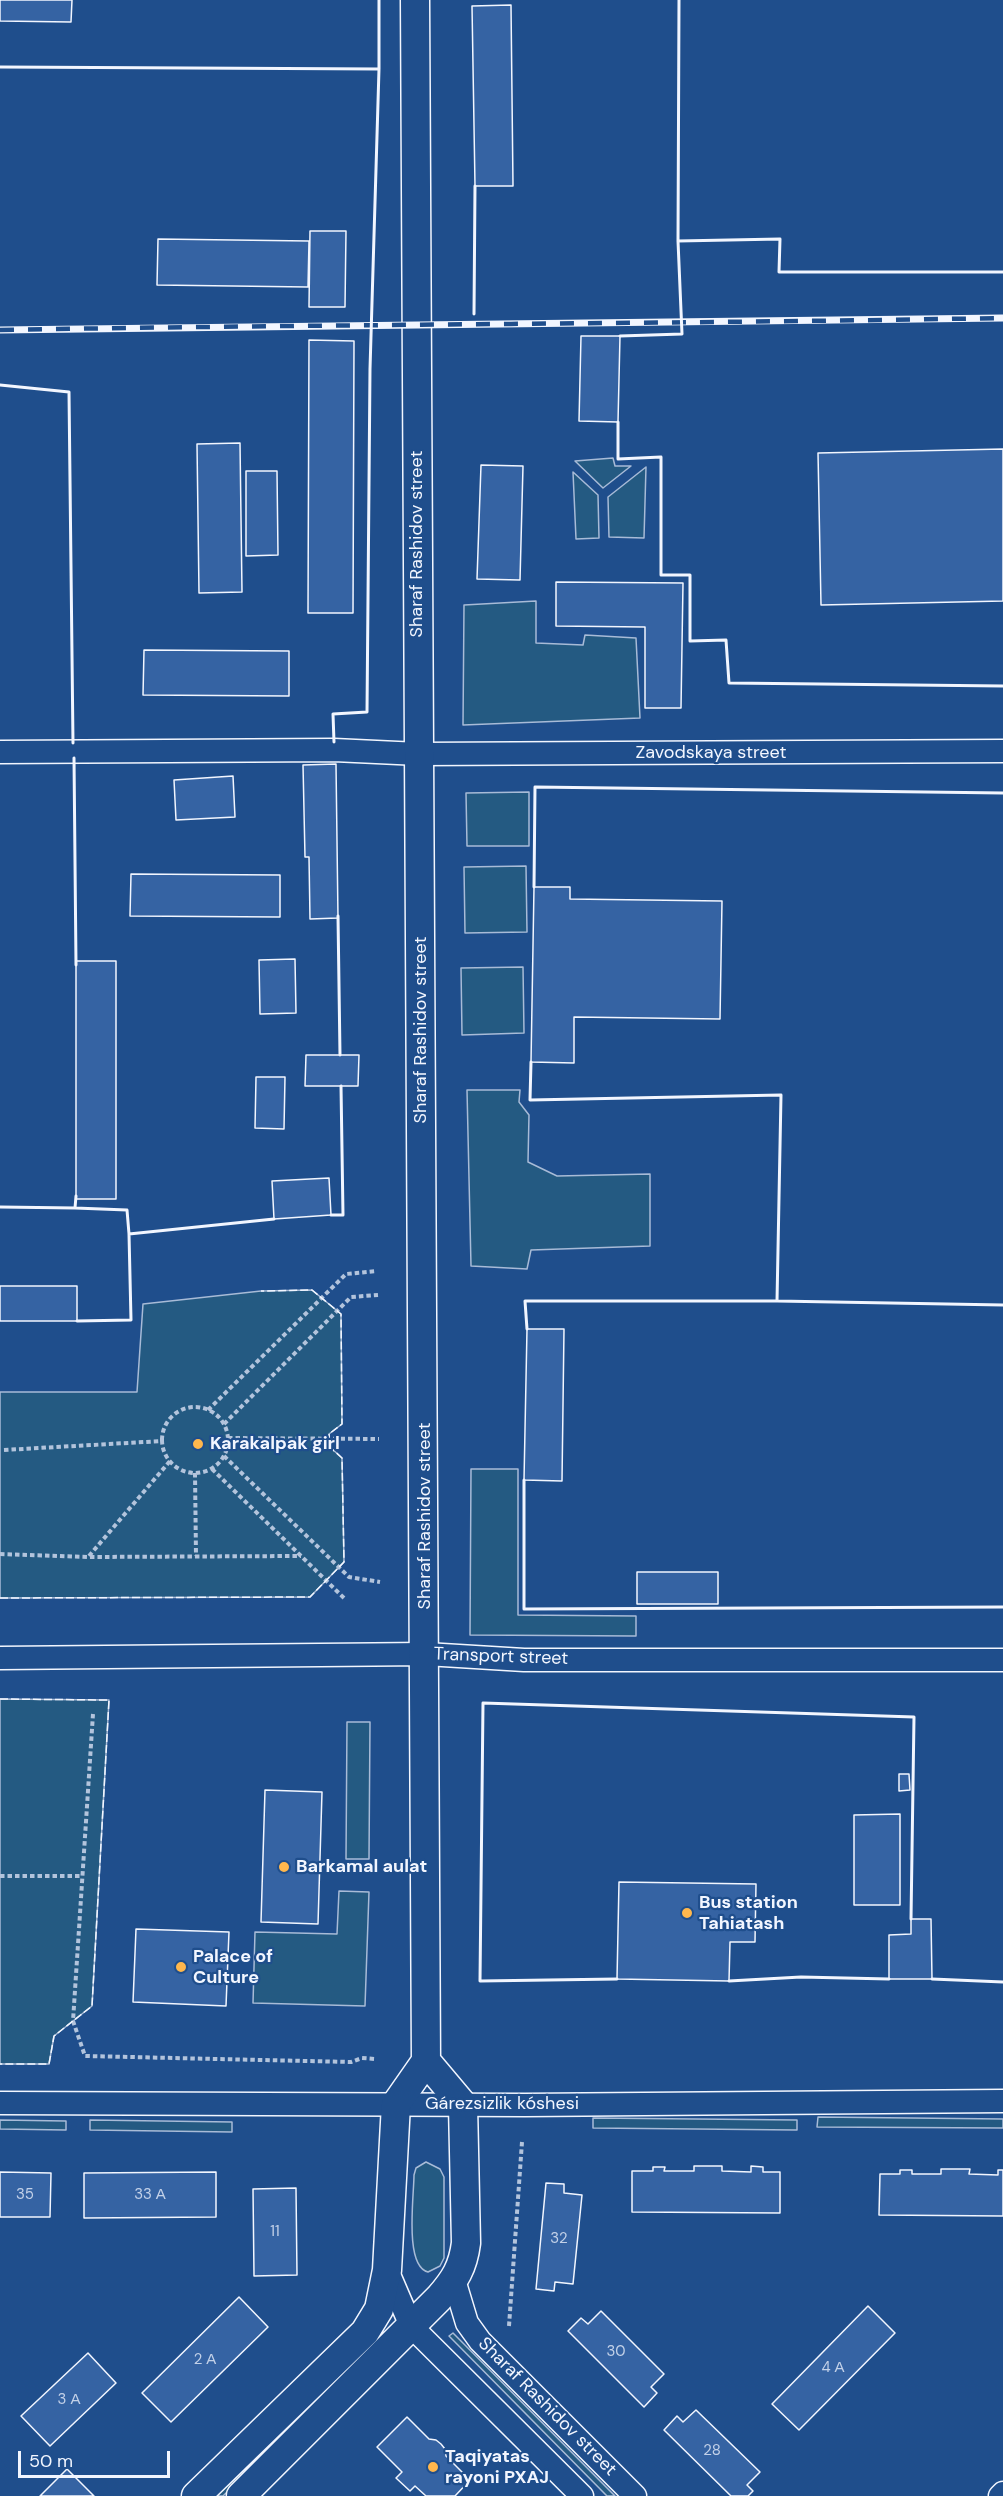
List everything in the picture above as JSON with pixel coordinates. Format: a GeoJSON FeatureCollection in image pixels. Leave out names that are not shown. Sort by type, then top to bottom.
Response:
{"type":"FeatureCollection","features":[{"type":"Feature","properties":{"kind":"main road","name":"Sharaf Rashidov street"},"geometry":{"type":"LineString","coordinates":[[414,0],[426,1654],[426,2061]]}},
{"type":"Feature","properties":{"kind":"main road"},"geometry":{"type":"LineString","coordinates":[[196,2496],[365,2332],[379,2309],[387,2270],[396,2104],[426,2061],[463,2105],[465,2243],[463,2262],[454,2280],[411,2326],[241,2496]]}},
{"type":"Feature","properties":{"kind":"street","name":"Zavodskaya street"},"geometry":{"type":"LineString","coordinates":[[0,752],[334,750],[419,754],[1003,751]]}},
{"type":"Feature","properties":{"kind":"street","name":"Transport street"},"geometry":{"type":"LineString","coordinates":[[0,1658],[426,1654],[524,1660],[1003,1660]]}},
{"type":"Feature","properties":{"kind":"street","name":"Gárezsizlik kóshesi"},"geometry":{"type":"LineString","coordinates":[[0,2103],[463,2105],[1003,2101]]}},
{"type":"Feature","properties":{"kind":"street"},"geometry":{"type":"LineString","coordinates":[[387,2270],[411,2326],[582,2496]]}},
{"type":"Feature","properties":{"kind":"street","name":"Sharaf Rashidov street"},"geometry":{"type":"LineString","coordinates":[[454,2280],[467,2323],[480,2341],[634,2496]]}},
{"type":"Feature","properties":{"kind":"path"},"geometry":{"type":"LineString","coordinates":[[208,1410],[346,1274],[377,1271]]}},
{"type":"Feature","properties":{"kind":"path"},"geometry":{"type":"LineString","coordinates":[[224,1424],[351,1297],[378,1295]]}},
{"type":"Feature","properties":{"kind":"path"},"geometry":{"type":"LineString","coordinates":[[192,1407],[208,1410],[224,1424],[228,1438],[224,1456],[212,1469],[195,1473],[182,1470],[170,1461],[162,1441],[166,1426],[181,1411],[192,1407]]}},
{"type":"Feature","properties":{"kind":"path"},"geometry":{"type":"LineString","coordinates":[[228,1438],[379,1439]]}},
{"type":"Feature","properties":{"kind":"path"},"geometry":{"type":"LineString","coordinates":[[4,1450],[162,1441]]}},
{"type":"Feature","properties":{"kind":"path"},"geometry":{"type":"LineString","coordinates":[[224,1456],[349,1577],[380,1582]]}},
{"type":"Feature","properties":{"kind":"path"},"geometry":{"type":"LineString","coordinates":[[88,1557],[170,1461]]}},
{"type":"Feature","properties":{"kind":"path"},"geometry":{"type":"LineString","coordinates":[[212,1469],[344,1598]]}},
{"type":"Feature","properties":{"kind":"path"},"geometry":{"type":"LineString","coordinates":[[195,1473],[196,1556]]}},
{"type":"Feature","properties":{"kind":"path"},"geometry":{"type":"LineString","coordinates":[[0,1554],[88,1557],[301,1556]]}},
{"type":"Feature","properties":{"kind":"path"},"geometry":{"type":"LineString","coordinates":[[93,1714],[73,2021],[85,2056],[351,2062],[362,2058],[375,2059]]}},
{"type":"Feature","properties":{"kind":"path"},"geometry":{"type":"LineString","coordinates":[[0,1876],[82,1876]]}},
{"type":"Feature","properties":{"kind":"path"},"geometry":{"type":"LineString","coordinates":[[509,2326],[522,2142]]}},
{"type":"Feature","properties":{"kind":"shaded area"},"geometry":{"type":"Polygon","coordinates":[[[613,458],[615,466],[631,466],[603,488],[575,461],[613,458]]]}},
{"type":"Feature","properties":{"kind":"shaded area"},"geometry":{"type":"Polygon","coordinates":[[[646,467],[644,538],[609,537],[608,497],[646,467]]]}},
{"type":"Feature","properties":{"kind":"shaded area"},"geometry":{"type":"Polygon","coordinates":[[[573,472],[598,495],[599,538],[576,539],[573,472]]]}},
{"type":"Feature","properties":{"kind":"shaded area"},"geometry":{"type":"Polygon","coordinates":[[[536,601],[536,643],[583,645],[585,635],[636,638],[640,718],[463,725],[464,605],[536,601]]]}},
{"type":"Feature","properties":{"kind":"shaded area"},"geometry":{"type":"Polygon","coordinates":[[[529,792],[529,846],[467,846],[466,793],[529,792]]]}},
{"type":"Feature","properties":{"kind":"shaded area"},"geometry":{"type":"Polygon","coordinates":[[[526,866],[527,932],[465,933],[464,867],[526,866]]]}},
{"type":"Feature","properties":{"kind":"shaded area"},"geometry":{"type":"Polygon","coordinates":[[[523,967],[524,1033],[462,1035],[461,968],[523,967]]]}},
{"type":"Feature","properties":{"kind":"shaded area"},"geometry":{"type":"Polygon","coordinates":[[[467,1090],[520,1090],[519,1102],[529,1115],[528,1162],[557,1176],[650,1174],[650,1246],[531,1250],[527,1269],[471,1266],[467,1090]]]}},
{"type":"Feature","properties":{"kind":"shaded area"},"geometry":{"type":"Polygon","coordinates":[[[312,1290],[341,1314],[342,1424],[329,1434],[330,1447],[342,1458],[344,1562],[310,1597],[0,1598],[0,1392],[137,1392],[143,1304],[261,1291],[312,1290]]]}},
{"type":"Feature","properties":{"kind":"shaded area"},"geometry":{"type":"Polygon","coordinates":[[[471,1469],[518,1469],[518,1615],[636,1616],[636,1636],[470,1635],[471,1469]]]}},
{"type":"Feature","properties":{"kind":"shaded area"},"geometry":{"type":"Polygon","coordinates":[[[0,1699],[109,1700],[92,2006],[54,2036],[49,2064],[0,2064],[0,1699]]]}},
{"type":"Feature","properties":{"kind":"shaded area"},"geometry":{"type":"Polygon","coordinates":[[[347,1722],[370,1722],[369,1859],[346,1859],[347,1722]]]}},
{"type":"Feature","properties":{"kind":"shaded area"},"geometry":{"type":"Polygon","coordinates":[[[339,1891],[369,1892],[365,2006],[253,2003],[255,1932],[337,1934],[339,1891]]]}},
{"type":"Feature","properties":{"kind":"shaded area"},"geometry":{"type":"Polygon","coordinates":[[[818,2117],[1003,2119],[1003,2128],[817,2127],[818,2117]]]}},
{"type":"Feature","properties":{"kind":"shaded area"},"geometry":{"type":"Polygon","coordinates":[[[593,2118],[797,2120],[797,2130],[593,2128],[593,2118]]]}},
{"type":"Feature","properties":{"kind":"shaded area"},"geometry":{"type":"Polygon","coordinates":[[[0,2120],[66,2121],[66,2130],[0,2129],[0,2120]]]}},
{"type":"Feature","properties":{"kind":"shaded area"},"geometry":{"type":"Polygon","coordinates":[[[90,2120],[232,2122],[232,2132],[90,2130],[90,2120]]]}},
{"type":"Feature","properties":{"kind":"shaded area"},"geometry":{"type":"Polygon","coordinates":[[[426,2162],[440,2169],[444,2177],[444,2258],[440,2266],[428,2272],[421,2267],[416,2257],[412,2229],[414,2175],[416,2168],[426,2162]]]}},
{"type":"Feature","properties":{"kind":"shaded area"},"geometry":{"type":"Polygon","coordinates":[[[453,2333],[615,2496],[607,2496],[449,2336],[453,2333]]]}},
{"type":"Feature","properties":{"kind":"shaded area"},"geometry":{"type":"Polygon","coordinates":[[[289,2420],[295,2425],[223,2496],[213,2496],[289,2420]]]}},
{"type":"Feature","properties":{"kind":"building"},"geometry":{"type":"Polygon","coordinates":[[[0,0],[72,0],[71,22],[0,21],[0,0]]]}},
{"type":"Feature","properties":{"kind":"building"},"geometry":{"type":"Polygon","coordinates":[[[511,5],[513,186],[475,186],[472,6],[511,5]]]}},
{"type":"Feature","properties":{"kind":"building"},"geometry":{"type":"Polygon","coordinates":[[[310,231],[346,231],[345,307],[309,307],[310,231]]]}},
{"type":"Feature","properties":{"kind":"building"},"geometry":{"type":"Polygon","coordinates":[[[158,239],[309,241],[308,287],[157,285],[158,239]]]}},
{"type":"Feature","properties":{"kind":"building"},"geometry":{"type":"Polygon","coordinates":[[[581,336],[620,336],[618,422],[579,421],[581,336]]]}},
{"type":"Feature","properties":{"kind":"building"},"geometry":{"type":"Polygon","coordinates":[[[309,340],[354,341],[353,613],[308,613],[309,340]]]}},
{"type":"Feature","properties":{"kind":"building"},"geometry":{"type":"Polygon","coordinates":[[[240,443],[242,592],[199,593],[197,444],[240,443]]]}},
{"type":"Feature","properties":{"kind":"building"},"geometry":{"type":"Polygon","coordinates":[[[1003,449],[1003,601],[821,605],[818,453],[1003,449]]]}},
{"type":"Feature","properties":{"kind":"building"},"geometry":{"type":"Polygon","coordinates":[[[481,465],[523,466],[520,580],[477,579],[481,465]]]}},
{"type":"Feature","properties":{"kind":"building"},"geometry":{"type":"Polygon","coordinates":[[[246,471],[277,471],[278,555],[246,556],[246,471]]]}},
{"type":"Feature","properties":{"kind":"building"},"geometry":{"type":"Polygon","coordinates":[[[556,582],[683,583],[681,708],[645,708],[645,627],[556,626],[556,582]]]}},
{"type":"Feature","properties":{"kind":"building"},"geometry":{"type":"Polygon","coordinates":[[[144,650],[289,651],[289,696],[143,695],[144,650]]]}},
{"type":"Feature","properties":{"kind":"building"},"geometry":{"type":"Polygon","coordinates":[[[336,764],[338,918],[310,919],[309,857],[305,857],[303,765],[336,764]]]}},
{"type":"Feature","properties":{"kind":"building"},"geometry":{"type":"Polygon","coordinates":[[[233,776],[235,817],[176,820],[174,780],[233,776]]]}},
{"type":"Feature","properties":{"kind":"building"},"geometry":{"type":"Polygon","coordinates":[[[131,874],[280,875],[280,917],[130,916],[131,874]]]}},
{"type":"Feature","properties":{"kind":"building"},"geometry":{"type":"Polygon","coordinates":[[[534,887],[570,887],[570,899],[722,901],[720,1019],[574,1017],[574,1063],[531,1062],[534,887]]]}},
{"type":"Feature","properties":{"kind":"building"},"geometry":{"type":"Polygon","coordinates":[[[295,959],[296,1013],[260,1014],[259,960],[295,959]]]}},
{"type":"Feature","properties":{"kind":"building"},"geometry":{"type":"Polygon","coordinates":[[[76,961],[116,961],[116,1199],[76,1199],[76,961]]]}},
{"type":"Feature","properties":{"kind":"building"},"geometry":{"type":"Polygon","coordinates":[[[306,1055],[359,1055],[358,1086],[305,1086],[306,1055]]]}},
{"type":"Feature","properties":{"kind":"building"},"geometry":{"type":"Polygon","coordinates":[[[256,1077],[285,1077],[284,1129],[255,1128],[256,1077]]]}},
{"type":"Feature","properties":{"kind":"building"},"geometry":{"type":"Polygon","coordinates":[[[329,1178],[331,1215],[274,1219],[272,1181],[329,1178]]]}},
{"type":"Feature","properties":{"kind":"building"},"geometry":{"type":"Polygon","coordinates":[[[0,1286],[77,1286],[77,1321],[0,1321],[0,1286]]]}},
{"type":"Feature","properties":{"kind":"building"},"geometry":{"type":"Polygon","coordinates":[[[527,1329],[564,1329],[562,1481],[524,1480],[527,1329]]]}},
{"type":"Feature","properties":{"kind":"building"},"geometry":{"type":"Polygon","coordinates":[[[637,1572],[718,1572],[718,1604],[637,1604],[637,1572]]]}},
{"type":"Feature","properties":{"kind":"building"},"geometry":{"type":"Polygon","coordinates":[[[899,1774],[909,1774],[910,1790],[899,1791],[899,1774]]]}},
{"type":"Feature","properties":{"kind":"building"},"geometry":{"type":"Polygon","coordinates":[[[265,1790],[322,1792],[318,1924],[261,1922],[265,1790]]]}},
{"type":"Feature","properties":{"kind":"building"},"geometry":{"type":"Polygon","coordinates":[[[900,1814],[900,1905],[854,1905],[854,1815],[900,1814]]]}},
{"type":"Feature","properties":{"kind":"building","name":"Bus station Tahiatash"},"geometry":{"type":"Polygon","coordinates":[[[619,1882],[756,1884],[755,1942],[730,1942],[729,1981],[617,1979],[619,1882]]]}},
{"type":"Feature","properties":{"kind":"building"},"geometry":{"type":"Polygon","coordinates":[[[911,1919],[931,1919],[932,1979],[889,1979],[889,1935],[911,1934],[911,1919]]]}},
{"type":"Feature","properties":{"kind":"building","name":"Palace of Culture"},"geometry":{"type":"Polygon","coordinates":[[[136,1929],[229,1932],[226,2006],[133,2002],[136,1929]]]}},
{"type":"Feature","properties":{"kind":"building"},"geometry":{"type":"Polygon","coordinates":[[[694,2166],[722,2166],[722,2171],[751,2172],[751,2166],[763,2167],[763,2172],[780,2172],[780,2213],[632,2212],[632,2171],[653,2171],[653,2167],[665,2167],[664,2171],[694,2171],[694,2166]]]}},
{"type":"Feature","properties":{"kind":"building"},"geometry":{"type":"Polygon","coordinates":[[[941,2169],[970,2169],[969,2174],[998,2175],[998,2170],[1003,2170],[1003,2216],[879,2215],[880,2174],[900,2174],[900,2170],[912,2170],[912,2174],[941,2174],[941,2169]]]}},
{"type":"Feature","properties":{"kind":"building"},"geometry":{"type":"Polygon","coordinates":[[[0,2172],[51,2173],[50,2217],[0,2217],[0,2172]]]}},
{"type":"Feature","properties":{"kind":"building"},"geometry":{"type":"Polygon","coordinates":[[[216,2172],[216,2217],[84,2218],[84,2173],[216,2172]]]}},
{"type":"Feature","properties":{"kind":"building"},"geometry":{"type":"Polygon","coordinates":[[[546,2183],[564,2184],[564,2193],[582,2195],[573,2284],[555,2282],[554,2291],[536,2289],[546,2183]]]}},
{"type":"Feature","properties":{"kind":"building"},"geometry":{"type":"Polygon","coordinates":[[[296,2188],[297,2275],[254,2276],[253,2189],[296,2188]]]}},
{"type":"Feature","properties":{"kind":"building"},"geometry":{"type":"Polygon","coordinates":[[[239,2297],[268,2327],[171,2422],[142,2393],[239,2297]]]}},
{"type":"Feature","properties":{"kind":"building"},"geometry":{"type":"Polygon","coordinates":[[[868,2306],[895,2333],[799,2430],[772,2404],[868,2306]]]}},
{"type":"Feature","properties":{"kind":"building"},"geometry":{"type":"Polygon","coordinates":[[[601,2311],[664,2374],[651,2387],[657,2393],[644,2407],[568,2331],[581,2318],[588,2324],[601,2311]]]}},
{"type":"Feature","properties":{"kind":"building"},"geometry":{"type":"Polygon","coordinates":[[[88,2353],[116,2383],[50,2446],[21,2416],[88,2353]]]}},
{"type":"Feature","properties":{"kind":"building"},"geometry":{"type":"Polygon","coordinates":[[[696,2410],[760,2472],[747,2485],[753,2491],[748,2496],[731,2496],[664,2430],[677,2416],[683,2422],[696,2410]]]}},
{"type":"Feature","properties":{"kind":"building"},"geometry":{"type":"Polygon","coordinates":[[[407,2417],[429,2439],[441,2444],[446,2456],[470,2480],[455,2496],[426,2496],[415,2486],[410,2491],[396,2478],[402,2472],[377,2447],[407,2417]]]}},
{"type":"Feature","properties":{"kind":"building"},"geometry":{"type":"Polygon","coordinates":[[[67,2469],[94,2496],[40,2496],[67,2469]]]}},
{"type":"Feature","properties":{"kind":"railway"},"geometry":{"type":"LineString","coordinates":[[0,330],[1003,318]]}},
{"type":"Feature","properties":{"kind":"fence"},"geometry":{"type":"LineString","coordinates":[[0,1598],[310,1597],[344,1562],[342,1458],[330,1447],[329,1434],[342,1424],[341,1314],[312,1290],[261,1291]]}},
{"type":"Feature","properties":{"kind":"fence"},"geometry":{"type":"LineString","coordinates":[[0,1699],[109,1700],[92,2006],[54,2036],[49,2064],[0,2064]]}},
{"type":"Feature","properties":{"kind":"wall"},"geometry":{"type":"LineString","coordinates":[[379,0],[379,69]]}},
{"type":"Feature","properties":{"kind":"wall"},"geometry":{"type":"LineString","coordinates":[[620,336],[682,334],[678,241],[679,0]]}},
{"type":"Feature","properties":{"kind":"wall"},"geometry":{"type":"LineString","coordinates":[[0,67],[379,69],[370,369],[367,712],[333,714],[334,742]]}},
{"type":"Feature","properties":{"kind":"wall"},"geometry":{"type":"LineString","coordinates":[[474,314],[475,186]]}},
{"type":"Feature","properties":{"kind":"wall"},"geometry":{"type":"LineString","coordinates":[[678,241],[780,239],[779,272],[1003,272]]}},
{"type":"Feature","properties":{"kind":"wall"},"geometry":{"type":"LineString","coordinates":[[0,385],[69,392],[73,743]]}},
{"type":"Feature","properties":{"kind":"wall"},"geometry":{"type":"LineString","coordinates":[[618,422],[618,459],[661,457],[661,575],[690,575],[690,641],[726,640],[729,683],[1003,686]]}},
{"type":"Feature","properties":{"kind":"wall"},"geometry":{"type":"LineString","coordinates":[[74,758],[76,965]]}},
{"type":"Feature","properties":{"kind":"wall"},"geometry":{"type":"LineString","coordinates":[[534,887],[535,787],[1003,793]]}},
{"type":"Feature","properties":{"kind":"wall"},"geometry":{"type":"LineString","coordinates":[[338,916],[340,1055]]}},
{"type":"Feature","properties":{"kind":"wall"},"geometry":{"type":"LineString","coordinates":[[531,1062],[530,1100],[781,1095],[777,1301]]}},
{"type":"Feature","properties":{"kind":"wall"},"geometry":{"type":"LineString","coordinates":[[331,1215],[343,1215],[341,1086]]}},
{"type":"Feature","properties":{"kind":"wall"},"geometry":{"type":"LineString","coordinates":[[0,1207],[75,1208],[76,1196]]}},
{"type":"Feature","properties":{"kind":"wall"},"geometry":{"type":"LineString","coordinates":[[75,1208],[127,1210],[129,1234],[274,1219]]}},
{"type":"Feature","properties":{"kind":"wall"},"geometry":{"type":"LineString","coordinates":[[77,1321],[131,1320],[129,1234]]}},
{"type":"Feature","properties":{"kind":"wall"},"geometry":{"type":"LineString","coordinates":[[527,1329],[525,1301],[777,1301],[1003,1305]]}},
{"type":"Feature","properties":{"kind":"wall"},"geometry":{"type":"LineString","coordinates":[[524,1480],[524,1609],[1003,1607]]}},
{"type":"Feature","properties":{"kind":"wall"},"geometry":{"type":"LineString","coordinates":[[617,1979],[480,1981],[483,1703],[914,1717],[911,1919]]}},
{"type":"Feature","properties":{"kind":"wall"},"geometry":{"type":"LineString","coordinates":[[729,1981],[801,1977],[889,1979]]}},
{"type":"Feature","properties":{"kind":"wall"},"geometry":{"type":"LineString","coordinates":[[932,1979],[1003,1982]]}},
{"type":"Feature","properties":{"kind":"place","name":"Karakalpak girl"},"geometry":{"type":"Point","coordinates":[198,1444]}},
{"type":"Feature","properties":{"kind":"place","name":"Barkamal aulat"},"geometry":{"type":"Point","coordinates":[284,1867]}},
{"type":"Feature","properties":{"kind":"place","name":"Bus station Tahiatash"},"geometry":{"type":"Point","coordinates":[687,1913]}},
{"type":"Feature","properties":{"kind":"place","name":"Palace of Culture"},"geometry":{"type":"Point","coordinates":[181,1967]}},
{"type":"Feature","properties":{"kind":"place","name":"Taqiyatas rayoni PXAJ"},"geometry":{"type":"Point","coordinates":[433,2467]}}]}
